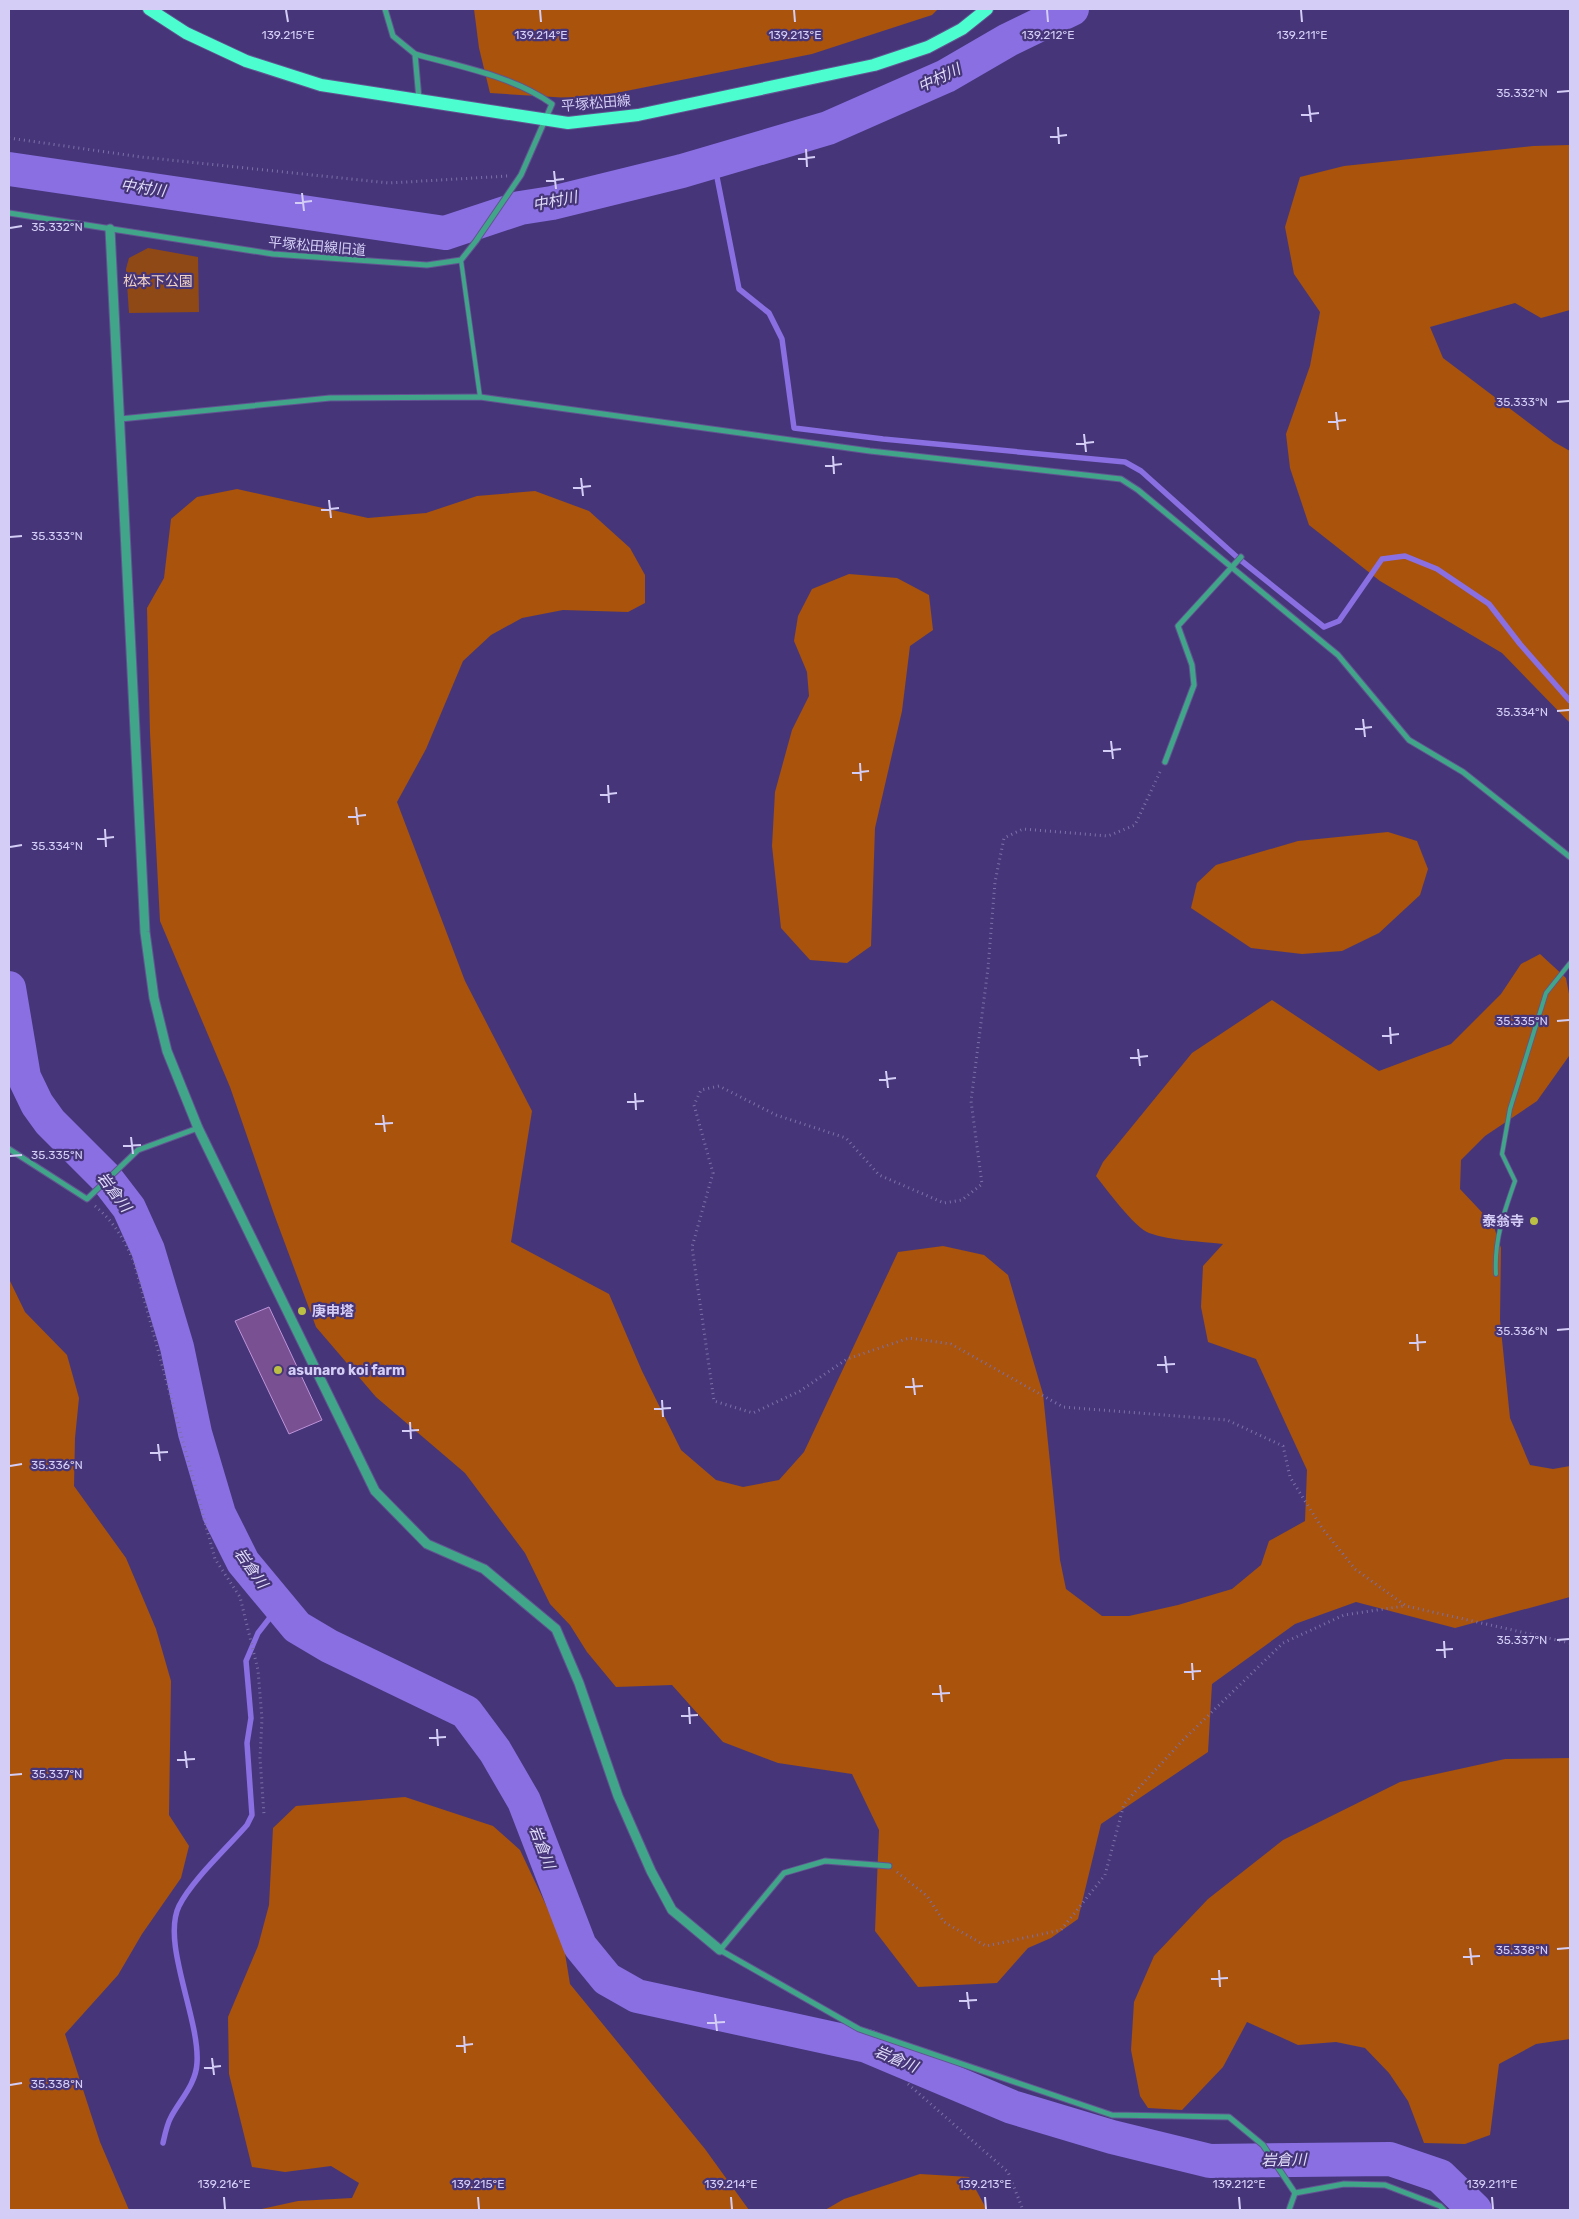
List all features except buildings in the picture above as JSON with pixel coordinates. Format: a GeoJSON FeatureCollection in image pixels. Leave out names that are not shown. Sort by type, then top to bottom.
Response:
{"type":"FeatureCollection","features":[{"type":"Feature","properties":{"kind":"main road","name":"平塚松田線"},"geometry":{"type":"LineString","coordinates":[[149,9],[186,33],[246,61],[321,86],[568,123],[638,115],[874,65],[928,47],[962,29],[987,9]]}},
{"type":"Feature","properties":{"kind":"street"},"geometry":{"type":"LineString","coordinates":[[385,9],[393,36],[415,54],[535,91],[552,104],[521,175],[476,242],[461,260]]}},
{"type":"Feature","properties":{"kind":"street"},"geometry":{"type":"LineString","coordinates":[[415,54],[419,102]]}},
{"type":"Feature","properties":{"kind":"street","name":"平塚松田線旧道"},"geometry":{"type":"LineString","coordinates":[[9,213],[273,254],[427,265],[461,260]]}},
{"type":"Feature","properties":{"kind":"street"},"geometry":{"type":"LineString","coordinates":[[110,229],[145,932],[154,998],[167,1051],[198,1128],[376,1491],[427,1544],[484,1569],[556,1629],[580,1683],[618,1796],[651,1871],[672,1910],[720,1950],[859,2029],[1102,2112],[1112,2115],[1229,2117],[1263,2145],[1295,2193]]}},
{"type":"Feature","properties":{"kind":"street"},"geometry":{"type":"LineString","coordinates":[[120,419],[330,398],[480,397],[870,451],[1109,476],[1121,479],[1138,490],[1338,655],[1409,740],[1463,772],[1570,857]]}},
{"type":"Feature","properties":{"kind":"street"},"geometry":{"type":"LineString","coordinates":[[1165,762],[1194,685],[1192,665],[1178,626],[1242,557]]}},
{"type":"Feature","properties":{"kind":"street"},"geometry":{"type":"LineString","coordinates":[[9,1149],[87,1199],[138,1150],[198,1128]]}},
{"type":"Feature","properties":{"kind":"street"},"geometry":{"type":"LineString","coordinates":[[720,1950],[784,1873],[824,1861],[889,1866]]}},
{"type":"Feature","properties":{"kind":"street"},"geometry":{"type":"LineString","coordinates":[[1295,2193],[1344,2184],[1385,2185],[1440,2206],[1444,2210]]}},
{"type":"Feature","properties":{"kind":"street"},"geometry":{"type":"LineString","coordinates":[[1289,2210],[1295,2193]]}},
{"type":"Feature","properties":{"kind":"lane"},"geometry":{"type":"LineString","coordinates":[[461,260],[480,397]]}},
{"type":"Feature","properties":{"kind":"lane"},"geometry":{"type":"LineString","coordinates":[[1496,1274],[1498,1231],[1515,1181],[1502,1154],[1510,1109],[1546,993],[1570,962]]}},
{"type":"Feature","properties":{"kind":"path"},"geometry":{"type":"LineString","coordinates":[[9,138],[141,157],[389,183],[521,175]]}},
{"type":"Feature","properties":{"kind":"path"},"geometry":{"type":"LineString","coordinates":[[1165,762],[1135,824],[1108,836],[1023,829],[1004,838],[995,882],[988,968],[971,1101],[982,1184],[962,1200],[944,1203],[879,1175],[846,1138],[776,1115],[719,1086],[700,1090],[694,1105],[713,1173],[692,1247],[714,1401],[753,1413],[800,1391],[846,1359],[909,1338],[951,1344],[1063,1406],[1227,1420],[1282,1446],[1290,1477],[1322,1528],[1355,1568],[1406,1606]]}},
{"type":"Feature","properties":{"kind":"path"},"geometry":{"type":"LineString","coordinates":[[87,1199],[110,1219],[123,1237],[134,1262],[215,1559],[240,1597],[258,1670],[262,1719],[260,1758],[264,1815]]}},
{"type":"Feature","properties":{"kind":"path"},"geometry":{"type":"LineString","coordinates":[[889,1866],[927,1896],[944,1922],[986,1946],[1061,1930],[1105,1875],[1124,1804],[1183,1740],[1283,1643],[1344,1615],[1406,1606],[1570,1643]]}},
{"type":"Feature","properties":{"kind":"path"},"geometry":{"type":"LineString","coordinates":[[908,2084],[1008,2172],[1023,2210]]}},
{"type":"Feature","properties":{"kind":"green space","name":"松本下公園"},"geometry":{"type":"Polygon","coordinates":[[[148,248],[198,257],[199,312],[129,313],[126,269],[129,258],[148,248]]]}},
{"type":"Feature","properties":{"kind":"shaded area"},"geometry":{"type":"Polygon","coordinates":[[[474,9],[938,9],[932,15],[812,54],[586,99],[490,93],[479,48],[474,9]]]}},
{"type":"Feature","properties":{"kind":"shaded area"},"geometry":{"type":"Polygon","coordinates":[[[1570,145],[1570,310],[1541,318],[1515,303],[1430,327],[1443,358],[1554,442],[1570,451],[1570,723],[1502,653],[1380,581],[1309,525],[1290,468],[1286,434],[1310,366],[1320,312],[1294,274],[1285,227],[1300,177],[1344,166],[1533,146],[1570,145]]]}},
{"type":"Feature","properties":{"kind":"shaded area"},"geometry":{"type":"Polygon","coordinates":[[[237,489],[368,518],[426,513],[477,496],[535,491],[589,511],[630,548],[645,575],[645,603],[628,612],[563,610],[522,618],[491,635],[463,661],[426,749],[397,802],[465,981],[532,1111],[511,1242],[609,1294],[642,1371],[681,1450],[716,1480],[743,1487],[779,1480],[804,1452],[898,1252],[943,1246],[984,1255],[1008,1275],[1043,1394],[1060,1560],[1066,1589],[1102,1616],[1129,1616],[1178,1605],[1232,1589],[1261,1565],[1269,1541],[1305,1521],[1307,1470],[1256,1359],[1208,1342],[1201,1307],[1203,1266],[1223,1244],[1176,1239],[1149,1233],[1136,1224],[1096,1176],[1103,1162],[1192,1053],[1272,1000],[1379,1071],[1451,1044],[1501,994],[1521,964],[1540,954],[1566,978],[1570,999],[1569,1056],[1537,1101],[1485,1136],[1461,1160],[1460,1189],[1493,1224],[1501,1248],[1500,1320],[1510,1418],[1530,1465],[1553,1469],[1570,1466],[1570,1597],[1455,1628],[1356,1602],[1295,1624],[1212,1684],[1208,1752],[1101,1824],[1078,1919],[1051,1938],[1028,1948],[997,1983],[918,1987],[875,1931],[879,1830],[852,1774],[778,1763],[723,1742],[672,1685],[616,1687],[587,1652],[570,1625],[550,1604],[525,1553],[465,1473],[376,1397],[316,1327],[230,1087],[160,921],[150,733],[147,608],[164,578],[171,519],[197,497],[237,489]]]}},
{"type":"Feature","properties":{"kind":"shaded area"},"geometry":{"type":"Polygon","coordinates":[[[849,574],[897,578],[929,595],[933,630],[910,646],[902,711],[875,828],[871,946],[847,963],[810,960],[781,928],[772,846],[775,792],[792,730],[809,696],[807,672],[794,641],[798,616],[812,589],[849,574]]]}},
{"type":"Feature","properties":{"kind":"shaded area"},"geometry":{"type":"Polygon","coordinates":[[[1388,832],[1417,841],[1428,869],[1420,895],[1379,933],[1342,951],[1302,954],[1251,948],[1191,908],[1197,883],[1216,865],[1298,841],[1388,832]]]}},
{"type":"Feature","properties":{"kind":"shaded area"},"geometry":{"type":"Polygon","coordinates":[[[9,1279],[25,1312],[67,1355],[79,1398],[75,1438],[74,1486],[126,1558],[156,1629],[171,1681],[169,1815],[189,1846],[181,1878],[142,1934],[118,1975],[65,2034],[100,2142],[129,2210],[9,2210],[9,1279]]]}},
{"type":"Feature","properties":{"kind":"shaded area"},"geometry":{"type":"Polygon","coordinates":[[[1570,1758],[1570,2039],[1536,2044],[1499,2064],[1490,2135],[1465,2144],[1424,2143],[1408,2101],[1389,2073],[1365,2048],[1336,2042],[1298,2045],[1247,2022],[1223,2067],[1182,2110],[1148,2108],[1140,2096],[1131,2050],[1134,2002],[1154,1956],[1208,1899],[1283,1840],[1400,1782],[1505,1759],[1570,1758]]]}},
{"type":"Feature","properties":{"kind":"shaded area"},"geometry":{"type":"Polygon","coordinates":[[[405,1797],[493,1826],[520,1850],[563,1941],[570,1984],[705,2149],[749,2210],[257,2210],[298,2201],[352,2198],[359,2183],[331,2166],[285,2172],[252,2167],[229,2074],[228,2017],[258,1946],[269,1905],[273,1828],[296,1806],[405,1797]]]}},
{"type":"Feature","properties":{"kind":"shaded area"},"geometry":{"type":"Polygon","coordinates":[[[920,2174],[969,2177],[987,2210],[825,2210],[844,2199],[920,2174]]]}},
{"type":"Feature","properties":{"kind":"waterway","name":"中村川"},"geometry":{"type":"LineString","coordinates":[[9,169],[445,233],[520,208],[552,203],[682,171],[828,128],[946,76],[1008,40],[1072,9]]}},
{"type":"Feature","properties":{"kind":"waterway"},"geometry":{"type":"LineString","coordinates":[[714,162],[739,289],[769,313],[782,339],[794,428],[883,439],[1125,462],[1141,471],[1238,558],[1324,627],[1339,621],[1382,559],[1405,556],[1437,569],[1489,604],[1520,644],[1570,701]]}},
{"type":"Feature","properties":{"kind":"waterway","name":"岩倉川"},"geometry":{"type":"LineString","coordinates":[[9,988],[24,1077],[37,1104],[50,1122],[106,1178],[129,1208],[148,1250],[177,1347],[195,1433],[219,1514],[243,1562],[297,1627],[329,1646],[466,1712],[495,1751],[524,1801],[580,1946],[607,1979],[637,1996],[867,2046],[1012,2107],[1112,2137],[1210,2161],[1390,2159],[1440,2176],[1475,2210]]}},
{"type":"Feature","properties":{"kind":"waterway"},"geometry":{"type":"LineString","coordinates":[[163,2143],[170,2120],[194,2078],[197,2063],[193,2025],[178,1960],[175,1922],[179,1906],[192,1886],[247,1825],[252,1815],[247,1743],[251,1718],[246,1661],[258,1633],[279,1606]]}},
{"type":"Feature","properties":{"kind":"place","name":"泰翁寺"},"geometry":{"type":"Point","coordinates":[1534,1221]}},
{"type":"Feature","properties":{"kind":"place","name":"庚申塔"},"geometry":{"type":"Point","coordinates":[302,1311]}},
{"type":"Feature","properties":{"kind":"place","name":"asunaro koi farm"},"geometry":{"type":"Point","coordinates":[278,1370]}}]}
